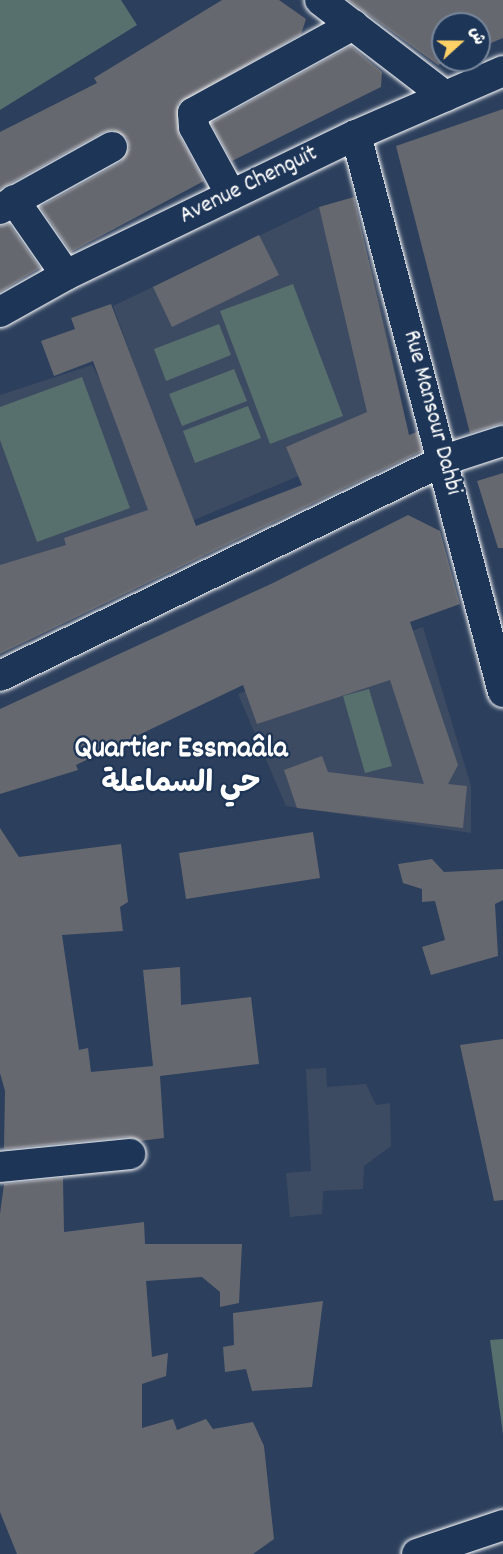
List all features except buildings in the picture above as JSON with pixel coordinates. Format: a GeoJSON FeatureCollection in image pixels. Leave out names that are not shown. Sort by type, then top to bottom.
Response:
{"type":"FeatureCollection","features":[{"type":"Feature","properties":{"kind":"street"},"geometry":{"type":"LineString","coordinates":[[320,0],[446,96]]}},
{"type":"Feature","properties":{"kind":"street"},"geometry":{"type":"LineString","coordinates":[[231,195],[194,127],[193,113],[353,25]]}},
{"type":"Feature","properties":{"kind":"street","name":"Avenue Chenguit"},"geometry":{"type":"LineString","coordinates":[[0,312],[66,275],[356,135],[503,71]]}},
{"type":"Feature","properties":{"kind":"street","name":"Rue Mansour Dahbi"},"geometry":{"type":"LineString","coordinates":[[356,135],[444,460],[503,692]]}},
{"type":"Feature","properties":{"kind":"street"},"geometry":{"type":"LineString","coordinates":[[66,275],[7,205],[112,147]]}},
{"type":"Feature","properties":{"kind":"street"},"geometry":{"type":"LineString","coordinates":[[0,676],[444,460],[503,441]]}},
{"type":"Feature","properties":{"kind":"street"},"geometry":{"type":"LineString","coordinates":[[0,1167],[130,1154]]}},
{"type":"Feature","properties":{"kind":"street"},"geometry":{"type":"LineString","coordinates":[[417,1554],[502,1529]]}},
{"type":"Feature","properties":{"kind":"shaded area"},"geometry":{"type":"Polygon","coordinates":[[[319,207],[336,269],[371,259],[408,430],[194,520],[0,586],[0,395],[92,365],[100,380],[135,367],[113,306],[319,207]]]}},
{"type":"Feature","properties":{"kind":"shaded area"},"geometry":{"type":"Polygon","coordinates":[[[423,627],[471,786],[471,833],[286,806],[238,694],[423,627]]]}},
{"type":"Feature","properties":{"kind":"shaded area"},"geometry":{"type":"Polygon","coordinates":[[[326,1068],[327,1087],[366,1084],[376,1105],[390,1103],[391,1146],[364,1166],[363,1189],[323,1191],[322,1214],[290,1217],[286,1173],[311,1171],[306,1069],[326,1068]]]}},
{"type":"Feature","properties":{"kind":"green space"},"geometry":{"type":"Polygon","coordinates":[[[0,0],[121,0],[137,25],[0,110],[0,0]]]}},
{"type":"Feature","properties":{"kind":"green space"},"geometry":{"type":"Polygon","coordinates":[[[293,284],[343,416],[270,444],[220,311],[293,284]]]}},
{"type":"Feature","properties":{"kind":"green space"},"geometry":{"type":"Polygon","coordinates":[[[219,324],[231,355],[166,381],[154,349],[219,324]]]}},
{"type":"Feature","properties":{"kind":"green space"},"geometry":{"type":"Polygon","coordinates":[[[234,369],[247,401],[182,426],[169,394],[234,369]]]}},
{"type":"Feature","properties":{"kind":"green space"},"geometry":{"type":"Polygon","coordinates":[[[82,377],[130,508],[37,542],[0,440],[0,407],[82,377]]]}},
{"type":"Feature","properties":{"kind":"green space"},"geometry":{"type":"Polygon","coordinates":[[[248,406],[261,438],[195,463],[183,431],[248,406]]]}},
{"type":"Feature","properties":{"kind":"green space"},"geometry":{"type":"Polygon","coordinates":[[[369,689],[392,766],[365,773],[343,696],[369,689]]]}},
{"type":"Feature","properties":{"kind":"green space"},"geometry":{"type":"Polygon","coordinates":[[[503,1339],[503,1434],[490,1340],[503,1339]]]}},
{"type":"Feature","properties":{"kind":"district","name":"Quartier Essmaâla حي السماعلة"},"geometry":{"type":"Point","coordinates":[181,768]}}]}
